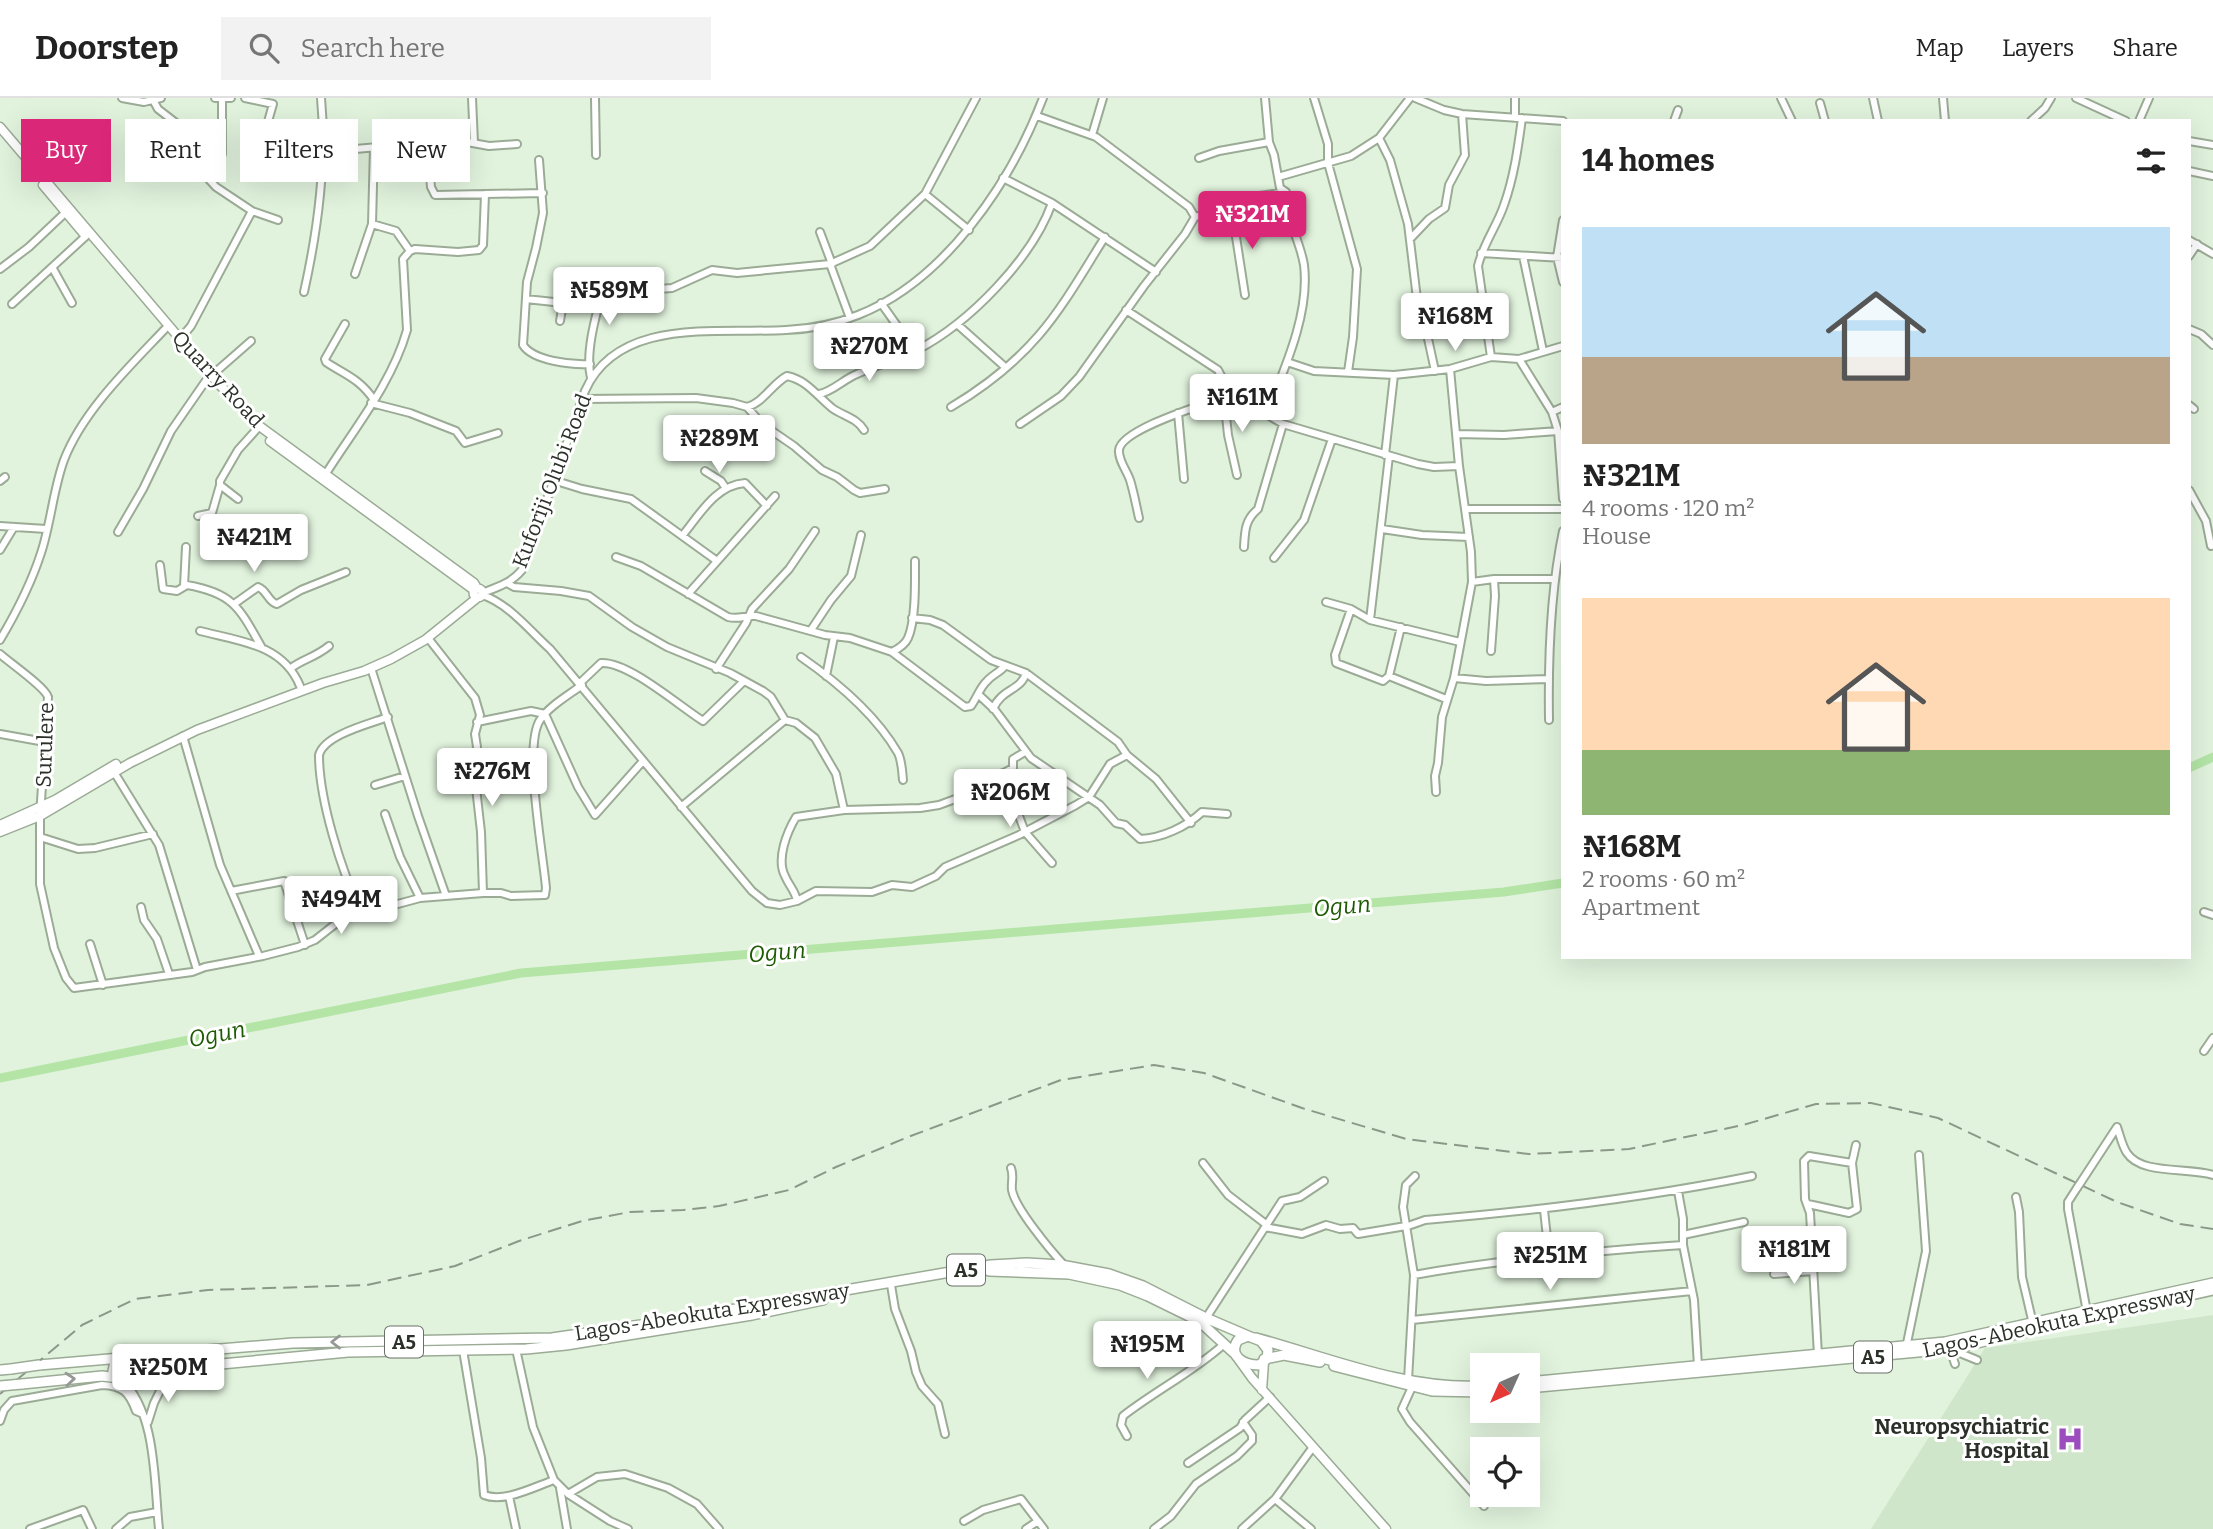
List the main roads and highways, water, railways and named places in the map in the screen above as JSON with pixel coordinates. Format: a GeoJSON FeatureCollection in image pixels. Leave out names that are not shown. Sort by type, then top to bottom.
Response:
{"type":"FeatureCollection","features":[{"type":"Feature","properties":{"kind":"highway","name":"Lagos-Abeokuta Expressway"},"geometry":{"type":"LineString","coordinates":[[169,1375],[200,1366],[299,1356],[348,1352],[463,1350],[479,1345],[650,1328],[991,1265],[1027,1263],[1093,1269],[1126,1280],[1252,1337],[1440,1392],[1470,1392]]}},
{"type":"Feature","properties":{"kind":"highway","name":"Lagos-Abeokuta Expressway"},"geometry":{"type":"LineString","coordinates":[[674,1324],[752,1315],[891,1285],[992,1270],[1087,1277],[1137,1291],[1204,1325],[1237,1357]]}},
{"type":"Feature","properties":{"kind":"highway","name":"Lagos-Abeokuta Expressway"},"geometry":{"type":"LineString","coordinates":[[1540,1381],[1906,1348],[2033,1324],[2213,1283]]}},
{"type":"Feature","properties":{"kind":"highway","name":"Lagos-Abeokuta Expressway"},"geometry":{"type":"LineString","coordinates":[[1540,1387],[1951,1349],[2213,1290]]}},
{"type":"Feature","properties":{"kind":"highway","name":"Lagos-Abeokuta Expressway"},"geometry":{"type":"LineString","coordinates":[[159,1354],[292,1343],[479,1345],[516,1349],[587,1343],[650,1328]]}},
{"type":"Feature","properties":{"kind":"highway"},"geometry":{"type":"LineString","coordinates":[[1237,1357],[1235,1343],[1252,1337],[1268,1350],[1267,1359],[1264,1361]]}},
{"type":"Feature","properties":{"kind":"highway"},"geometry":{"type":"LineString","coordinates":[[159,1354],[171,1356],[176,1363],[175,1369],[169,1375]]}},
{"type":"Feature","properties":{"kind":"highway","name":"A5"},"geometry":{"type":"LineString","coordinates":[[0,1370],[159,1354]]}},
{"type":"Feature","properties":{"kind":"highway","name":"Lagos-Abeokuta Expressway"},"geometry":{"type":"LineString","coordinates":[[1264,1361],[1284,1355],[1410,1383],[1470,1386]]}},
{"type":"Feature","properties":{"kind":"highway","name":"A5"},"geometry":{"type":"LineString","coordinates":[[1237,1357],[1255,1365],[1264,1361]]}},
{"type":"Feature","properties":{"kind":"highway"},"geometry":{"type":"LineString","coordinates":[[119,1378],[113,1371],[113,1366],[123,1358]]}},
{"type":"Feature","properties":{"kind":"highway","name":"A5"},"geometry":{"type":"LineString","coordinates":[[0,1386],[102,1376],[119,1378],[169,1375]]}},
{"type":"Feature","properties":{"kind":"main road","name":"Quarry Road"},"geometry":{"type":"LineString","coordinates":[[0,127],[180,339],[209,377],[248,417],[474,583],[478,593]]}},
{"type":"Feature","properties":{"kind":"main road","name":"Quarry Road"},"geometry":{"type":"LineString","coordinates":[[0,135],[165,329],[256,430],[478,593]]}},
{"type":"Feature","properties":{"kind":"main road"},"geometry":{"type":"LineString","coordinates":[[0,832],[40,816],[114,772],[183,736],[235,714],[371,668],[428,638],[478,593]]}},
{"type":"Feature","properties":{"kind":"main road"},"geometry":{"type":"LineString","coordinates":[[0,825],[42,806],[128,758],[197,724],[389,654],[435,627],[478,593]]}},
{"type":"Feature","properties":{"kind":"main road"},"geometry":{"type":"LineString","coordinates":[[1237,1357],[1242,1367],[1386,1529]]}},
{"type":"Feature","properties":{"kind":"main road"},"geometry":{"type":"LineString","coordinates":[[1262,1390],[1264,1361]]}},
{"type":"Feature","properties":{"kind":"waterway","name":"Ogun"},"geometry":{"type":"LineString","coordinates":[[2191,767],[2213,757]]}},
{"type":"Feature","properties":{"kind":"waterway","name":"Ogun"},"geometry":{"type":"LineString","coordinates":[[0,1078],[521,973],[1504,892],[1561,883]]}},
{"type":"Feature","properties":{"kind":"railway"},"geometry":{"type":"LineString","coordinates":[[0,1394],[82,1325],[135,1299],[208,1290],[367,1285],[455,1266],[519,1241],[582,1221],[630,1212],[719,1206],[789,1190],[908,1137],[1061,1080],[1154,1065],[1204,1073],[1302,1108],[1406,1139],[1529,1154],[1629,1149],[1743,1125],[1816,1104],[1871,1103],[1938,1118],[2117,1202],[2180,1224],[2213,1229]]}},
{"type":"Feature","properties":{"kind":"place","name":"Neuropsychiatric Hospital"},"geometry":{"type":"Point","coordinates":[2070,1439]}}]}
